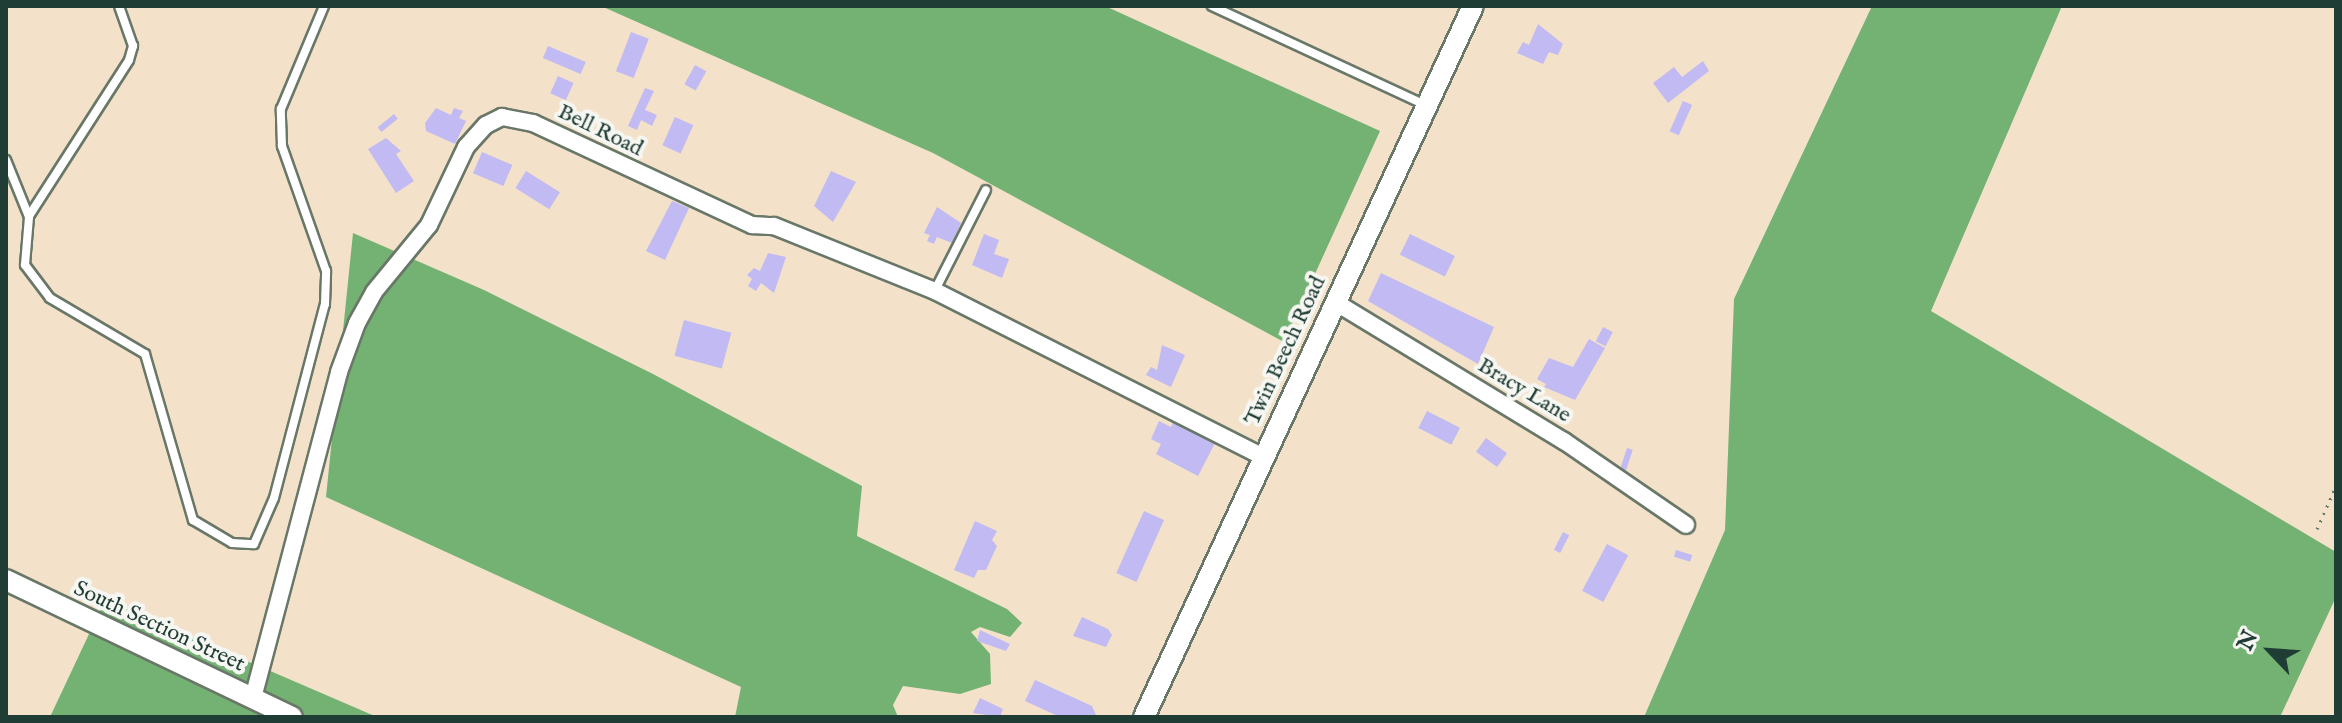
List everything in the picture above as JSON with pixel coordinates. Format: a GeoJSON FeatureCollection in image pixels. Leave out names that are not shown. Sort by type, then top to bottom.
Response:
{"type":"FeatureCollection","features":[{"type":"Feature","properties":{"kind":"street","name":"Twin Beech Road"},"geometry":{"type":"LineString","coordinates":[[1144,717],[1473,6]]}},
{"type":"Feature","properties":{"kind":"street","name":"Bell Road"},"geometry":{"type":"LineString","coordinates":[[253,698],[350,339],[374,292],[429,225],[456,161],[496,119],[533,123],[752,225],[774,226],[935,291],[1263,457]]}},
{"type":"Feature","properties":{"kind":"street","name":"Bracy Lane"},"geometry":{"type":"LineString","coordinates":[[1335,302],[1564,441],[1686,525]]}},
{"type":"Feature","properties":{"kind":"street","name":"South Section Street"},"geometry":{"type":"LineString","coordinates":[[6,580],[292,717]]}},
{"type":"Feature","properties":{"kind":"lane"},"geometry":{"type":"LineString","coordinates":[[29,217],[129,60],[133,46],[119,6]]}},
{"type":"Feature","properties":{"kind":"lane"},"geometry":{"type":"LineString","coordinates":[[6,160],[29,217],[25,265],[50,298],[145,354],[193,520],[232,543],[254,544],[274,498],[325,304],[326,271],[281,134],[281,109],[324,6]]}},
{"type":"Feature","properties":{"kind":"lane"},"geometry":{"type":"LineString","coordinates":[[1212,6],[1426,106]]}},
{"type":"Feature","properties":{"kind":"lane"},"geometry":{"type":"LineString","coordinates":[[935,291],[986,190]]}},
{"type":"Feature","properties":{"kind":"path"},"geometry":{"type":"LineString","coordinates":[[2317,529],[2336,486]]}},
{"type":"Feature","properties":{"kind":"green space"},"geometry":{"type":"Polygon","coordinates":[[[601,6],[1105,6],[1380,131],[1284,342],[933,153],[601,6]]]}},
{"type":"Feature","properties":{"kind":"green space"},"geometry":{"type":"Polygon","coordinates":[[[1872,6],[2062,6],[1931,311],[2336,552],[2336,597],[2280,717],[1644,717],[1725,530],[1734,299],[1872,6]]]}},
{"type":"Feature","properties":{"kind":"green space"},"geometry":{"type":"Polygon","coordinates":[[[353,233],[484,290],[653,374],[862,486],[857,536],[1007,609],[1022,623],[1010,637],[980,627],[971,632],[990,654],[991,684],[960,694],[903,686],[893,705],[898,717],[735,717],[741,687],[326,497],[353,233]]]}},
{"type":"Feature","properties":{"kind":"green space"},"geometry":{"type":"Polygon","coordinates":[[[105,600],[377,717],[50,717],[105,600]]]}},
{"type":"Feature","properties":{"kind":"building"},"geometry":{"type":"Polygon","coordinates":[[[1538,24],[1563,44],[1558,55],[1549,52],[1543,64],[1517,53],[1523,42],[1529,45],[1538,24]]]}},
{"type":"Feature","properties":{"kind":"building"},"geometry":{"type":"Polygon","coordinates":[[[631,32],[649,39],[634,78],[616,71],[631,32]]]}},
{"type":"Feature","properties":{"kind":"building"},"geometry":{"type":"Polygon","coordinates":[[[548,46],[586,62],[581,74],[543,58],[548,46]]]}},
{"type":"Feature","properties":{"kind":"building"},"geometry":{"type":"Polygon","coordinates":[[[1703,61],[1709,71],[1668,103],[1653,83],[1674,67],[1682,77],[1703,61]]]}},
{"type":"Feature","properties":{"kind":"building"},"geometry":{"type":"Polygon","coordinates":[[[695,65],[706,71],[696,91],[684,84],[695,65]]]}},
{"type":"Feature","properties":{"kind":"building"},"geometry":{"type":"Polygon","coordinates":[[[558,76],[574,83],[566,100],[550,93],[558,76]]]}},
{"type":"Feature","properties":{"kind":"building"},"geometry":{"type":"Polygon","coordinates":[[[645,88],[654,91],[645,110],[657,115],[652,126],[641,120],[637,130],[628,126],[645,88]]]}},
{"type":"Feature","properties":{"kind":"building"},"geometry":{"type":"Polygon","coordinates":[[[1683,101],[1692,105],[1679,135],[1670,131],[1683,101]]]}},
{"type":"Feature","properties":{"kind":"building"},"geometry":{"type":"Polygon","coordinates":[[[436,108],[451,115],[454,108],[463,111],[459,118],[466,121],[455,144],[426,131],[425,123],[436,108]]]}},
{"type":"Feature","properties":{"kind":"building"},"geometry":{"type":"Polygon","coordinates":[[[394,114],[398,119],[381,132],[378,127],[394,114]]]}},
{"type":"Feature","properties":{"kind":"building"},"geometry":{"type":"Polygon","coordinates":[[[675,117],[693,125],[681,153],[662,145],[675,117]]]}},
{"type":"Feature","properties":{"kind":"building"},"geometry":{"type":"Polygon","coordinates":[[[386,138],[401,151],[396,154],[414,181],[396,193],[368,149],[386,138]]]}},
{"type":"Feature","properties":{"kind":"building"},"geometry":{"type":"Polygon","coordinates":[[[482,152],[512,165],[503,186],[473,173],[482,152]]]}},
{"type":"Feature","properties":{"kind":"building"},"geometry":{"type":"Polygon","coordinates":[[[526,171],[560,192],[549,209],[515,188],[526,171]]]}},
{"type":"Feature","properties":{"kind":"building"},"geometry":{"type":"Polygon","coordinates":[[[831,171],[856,182],[833,222],[814,206],[831,171]]]}},
{"type":"Feature","properties":{"kind":"building"},"geometry":{"type":"Polygon","coordinates":[[[672,201],[689,208],[665,260],[646,251],[672,201]]]}},
{"type":"Feature","properties":{"kind":"building"},"geometry":{"type":"Polygon","coordinates":[[[937,207],[961,223],[952,243],[937,237],[934,244],[927,241],[930,235],[924,233],[937,207]]]}},
{"type":"Feature","properties":{"kind":"building"},"geometry":{"type":"Polygon","coordinates":[[[984,234],[999,240],[994,254],[1009,259],[1002,278],[972,265],[984,234]]]}},
{"type":"Feature","properties":{"kind":"building"},"geometry":{"type":"Polygon","coordinates":[[[1410,234],[1455,256],[1445,277],[1400,255],[1410,234]]]}},
{"type":"Feature","properties":{"kind":"building"},"geometry":{"type":"Polygon","coordinates":[[[768,253],[786,257],[774,293],[761,283],[756,291],[748,286],[752,279],[747,275],[754,268],[760,271],[768,253]]]}},
{"type":"Feature","properties":{"kind":"building"},"geometry":{"type":"Polygon","coordinates":[[[1381,273],[1494,327],[1478,364],[1368,301],[1381,273]]]}},
{"type":"Feature","properties":{"kind":"building"},"geometry":{"type":"Polygon","coordinates":[[[684,320],[731,333],[722,368],[674,356],[684,320]]]}},
{"type":"Feature","properties":{"kind":"building"},"geometry":{"type":"Polygon","coordinates":[[[1603,327],[1613,332],[1606,346],[1596,341],[1603,327]]]}},
{"type":"Feature","properties":{"kind":"building"},"geometry":{"type":"Polygon","coordinates":[[[1589,339],[1605,348],[1575,400],[1544,387],[1546,384],[1537,379],[1549,358],[1573,367],[1589,339]]]}},
{"type":"Feature","properties":{"kind":"building"},"geometry":{"type":"Polygon","coordinates":[[[1162,345],[1185,355],[1171,387],[1146,375],[1151,367],[1157,370],[1162,345]]]}},
{"type":"Feature","properties":{"kind":"building"},"geometry":{"type":"Polygon","coordinates":[[[1427,411],[1460,428],[1451,445],[1418,428],[1427,411]]]}},
{"type":"Feature","properties":{"kind":"building"},"geometry":{"type":"Polygon","coordinates":[[[1159,421],[1171,427],[1173,422],[1215,443],[1198,476],[1156,454],[1161,444],[1151,439],[1159,421]]]}},
{"type":"Feature","properties":{"kind":"building"},"geometry":{"type":"Polygon","coordinates":[[[1486,438],[1507,453],[1497,467],[1476,452],[1486,438]]]}},
{"type":"Feature","properties":{"kind":"building"},"geometry":{"type":"Polygon","coordinates":[[[1627,448],[1633,450],[1626,471],[1620,469],[1627,448]]]}},
{"type":"Feature","properties":{"kind":"building"},"geometry":{"type":"Polygon","coordinates":[[[1144,511],[1164,520],[1136,582],[1116,573],[1144,511]]]}},
{"type":"Feature","properties":{"kind":"building"},"geometry":{"type":"Polygon","coordinates":[[[975,521],[997,531],[992,540],[997,546],[986,570],[978,570],[974,578],[954,570],[975,521]]]}},
{"type":"Feature","properties":{"kind":"building"},"geometry":{"type":"Polygon","coordinates":[[[1563,532],[1569,535],[1560,553],[1554,550],[1563,532]]]}},
{"type":"Feature","properties":{"kind":"building"},"geometry":{"type":"Polygon","coordinates":[[[1607,544],[1628,555],[1603,602],[1582,591],[1607,544]]]}},
{"type":"Feature","properties":{"kind":"building"},"geometry":{"type":"Polygon","coordinates":[[[1676,550],[1692,555],[1690,562],[1674,557],[1676,550]]]}},
{"type":"Feature","properties":{"kind":"building"},"geometry":{"type":"Polygon","coordinates":[[[1082,617],[1108,629],[1112,635],[1106,647],[1073,636],[1082,617]]]}},
{"type":"Feature","properties":{"kind":"building"},"geometry":{"type":"Polygon","coordinates":[[[980,630],[1010,644],[1006,651],[977,641],[980,630]]]}},
{"type":"Feature","properties":{"kind":"building"},"geometry":{"type":"Polygon","coordinates":[[[1035,680],[1092,706],[1097,717],[1060,717],[1025,701],[1035,680]]]}},
{"type":"Feature","properties":{"kind":"building"},"geometry":{"type":"Polygon","coordinates":[[[980,698],[1003,709],[1000,717],[973,713],[980,698]]]}}]}
